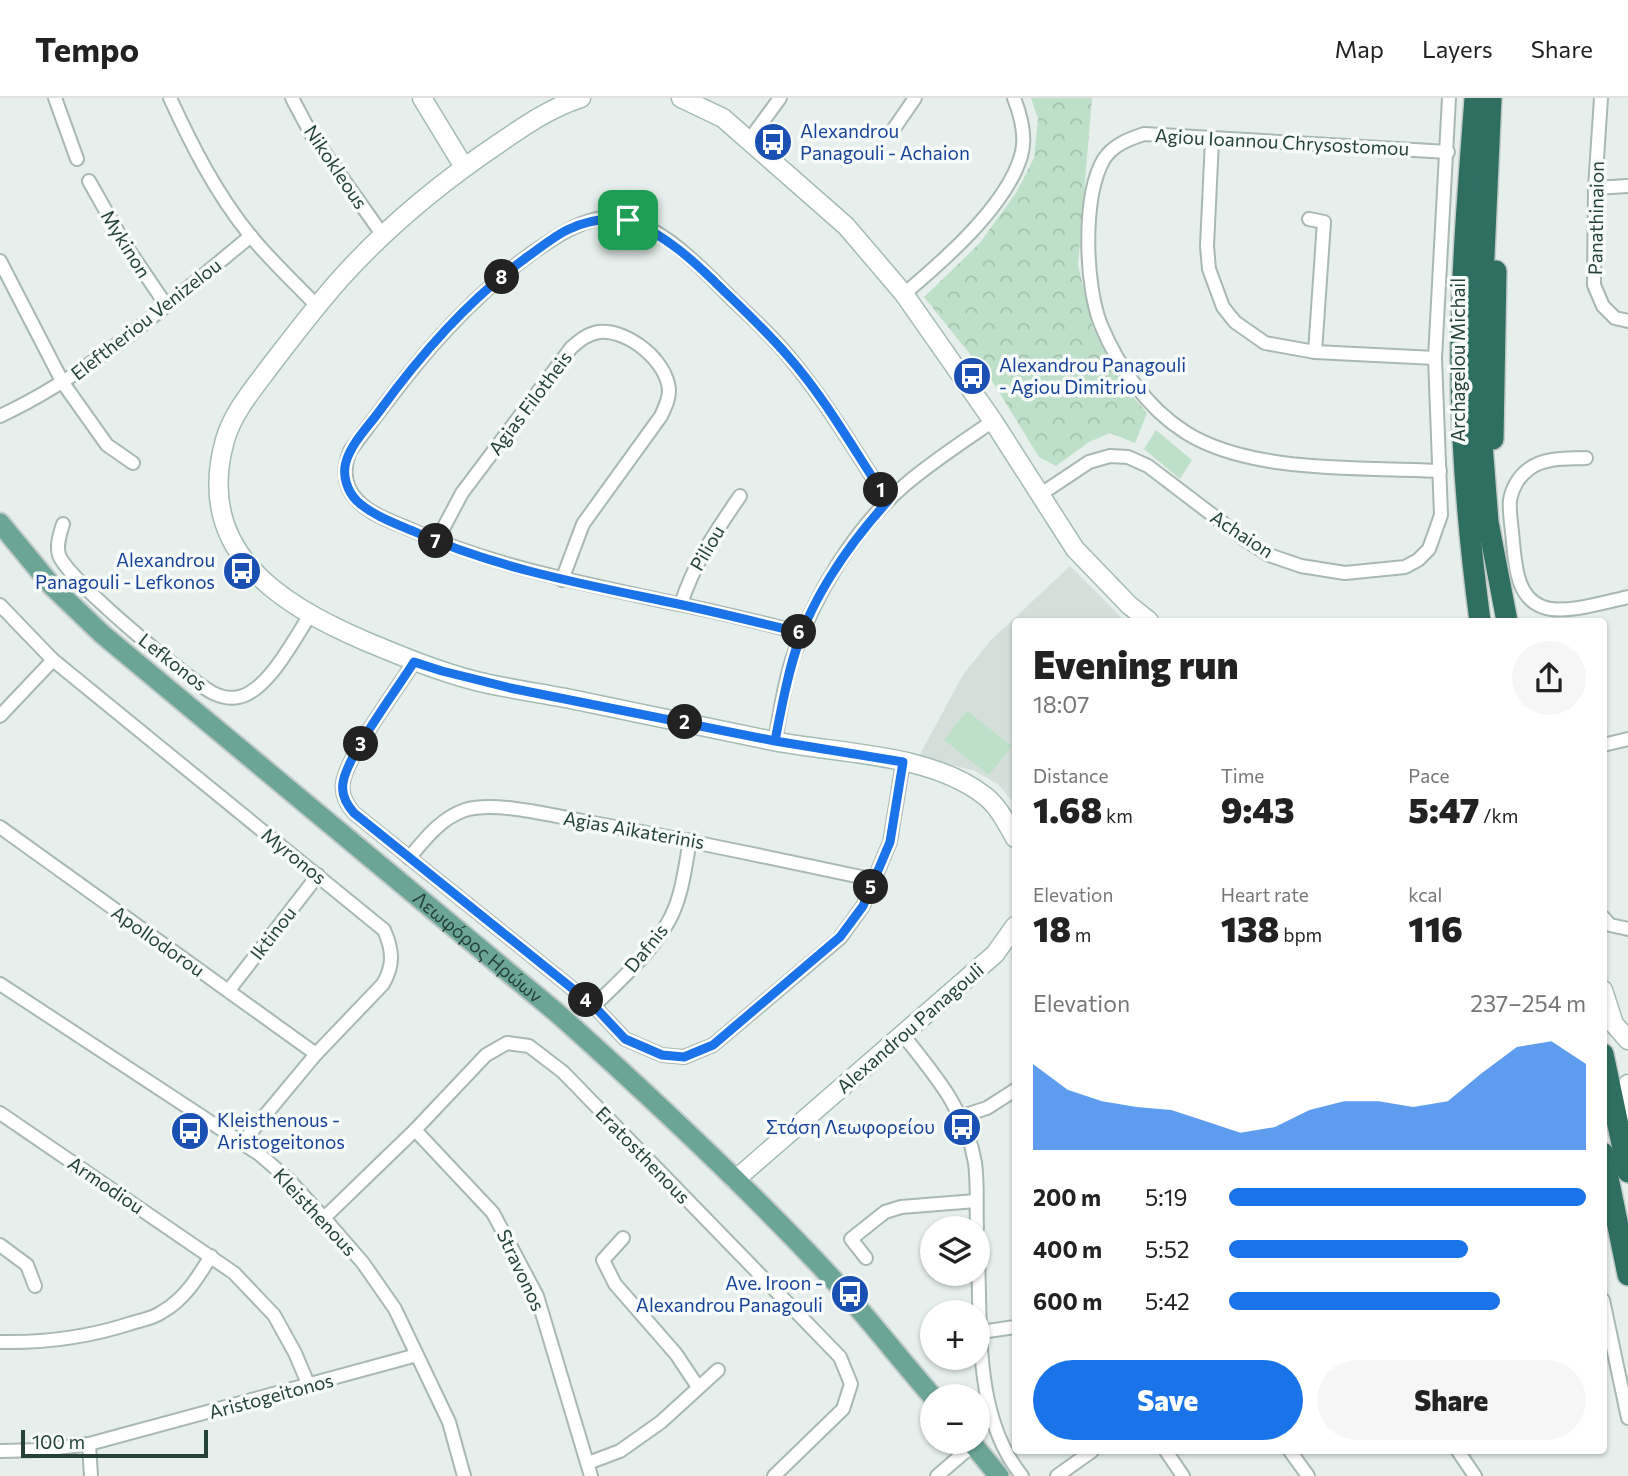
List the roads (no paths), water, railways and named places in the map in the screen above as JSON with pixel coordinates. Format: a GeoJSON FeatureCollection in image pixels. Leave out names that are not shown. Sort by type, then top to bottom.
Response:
{"type":"FeatureCollection","features":[{"type":"Feature","properties":{"kind":"highway"},"geometry":{"type":"LineString","coordinates":[[1462,98],[1450,284],[1449,392],[1461,537],[1473,567]]}},
{"type":"Feature","properties":{"kind":"highway","name":"Archagelou Michail"},"geometry":{"type":"LineString","coordinates":[[1475,98],[1462,284],[1461,346],[1465,458],[1480,618]]}},
{"type":"Feature","properties":{"kind":"highway","name":"Archagelou Michail"},"geometry":{"type":"LineString","coordinates":[[1491,98],[1478,391],[1488,522],[1506,618]]}},
{"type":"Feature","properties":{"kind":"highway"},"geometry":{"type":"LineString","coordinates":[[1501,590],[1493,443],[1495,285],[1504,98]]}},
{"type":"Feature","properties":{"kind":"highway"},"geometry":{"type":"LineString","coordinates":[[1607,1080],[1619,1157],[1620,1233],[1628,1275]]}},
{"type":"Feature","properties":{"kind":"main road","name":"Λεωφόρος Ηρώων"},"geometry":{"type":"LineString","coordinates":[[0,523],[52,586],[102,634],[556,1012],[735,1180],[830,1276],[922,1384]]}},
{"type":"Feature","properties":{"kind":"main road"},"geometry":{"type":"LineString","coordinates":[[981,1454],[999,1476]]}},
{"type":"Feature","properties":{"kind":"street"},"geometry":{"type":"LineString","coordinates":[[54,98],[77,159]]}},
{"type":"Feature","properties":{"kind":"street"},"geometry":{"type":"LineString","coordinates":[[170,98],[210,177],[251,236],[316,305]]}},
{"type":"Feature","properties":{"kind":"street","name":"Nikokleous"},"geometry":{"type":"LineString","coordinates":[[292,98],[311,134],[382,234]]}},
{"type":"Feature","properties":{"kind":"street"},"geometry":{"type":"LineString","coordinates":[[422,98],[464,167]]}},
{"type":"Feature","properties":{"kind":"street"},"geometry":{"type":"LineString","coordinates":[[581,98],[534,120],[464,167],[382,234],[316,305],[235,414],[226,436],[219,484],[221,506],[238,553],[253,572],[275,592],[310,615],[414,662],[510,688],[775,741],[903,762],[937,771],[963,782],[988,798],[1002,814],[1012,832]]}},
{"type":"Feature","properties":{"kind":"street"},"geometry":{"type":"LineString","coordinates":[[681,98],[723,118],[846,226],[904,294],[993,421],[1075,549],[1129,605],[1145,618]]}},
{"type":"Feature","properties":{"kind":"street"},"geometry":{"type":"LineString","coordinates":[[750,139],[780,98]]}},
{"type":"Feature","properties":{"kind":"street"},"geometry":{"type":"LineString","coordinates":[[892,130],[915,98]]}},
{"type":"Feature","properties":{"kind":"street"},"geometry":{"type":"LineString","coordinates":[[904,294],[953,252],[986,213],[1012,175],[1021,156],[1023,142],[1023,126],[1014,98]]}},
{"type":"Feature","properties":{"kind":"street","name":"Achaion"},"geometry":{"type":"LineString","coordinates":[[1041,494],[1089,462],[1110,456],[1128,457],[1148,466],[1269,555],[1301,566],[1345,573],[1405,567],[1418,560],[1429,549],[1441,515],[1435,358],[1449,98]]}},
{"type":"Feature","properties":{"kind":"street","name":"Panathinaion"},"geometry":{"type":"LineString","coordinates":[[1601,98],[1595,188],[1594,285],[1603,306],[1615,318],[1628,321]]}},
{"type":"Feature","properties":{"kind":"street","name":"Agiou Ioannou Chrysostomou"},"geometry":{"type":"LineString","coordinates":[[1440,471],[1282,463],[1223,450],[1185,432],[1159,411],[1127,374],[1100,323],[1088,259],[1089,217],[1098,172],[1105,157],[1128,139],[1144,134],[1448,152]]}},
{"type":"Feature","properties":{"kind":"street"},"geometry":{"type":"LineString","coordinates":[[1212,140],[1207,246],[1209,270],[1223,307],[1234,322],[1265,343],[1315,352],[1435,358]]}},
{"type":"Feature","properties":{"kind":"street","name":"Mykinon"},"geometry":{"type":"LineString","coordinates":[[89,181],[124,243],[166,305]]}},
{"type":"Feature","properties":{"kind":"street"},"geometry":{"type":"LineString","coordinates":[[1595,188],[1628,186]]}},
{"type":"Feature","properties":{"kind":"street"},"geometry":{"type":"LineString","coordinates":[[802,633],[681,604],[562,580],[502,564],[436,541],[384,518],[357,501],[350,492],[345,463],[350,451],[426,351],[457,316],[517,264],[565,231],[584,222],[603,218],[628,220],[667,239],[695,262],[765,331],[789,356],[815,391],[888,501]]}},
{"type":"Feature","properties":{"kind":"street"},"geometry":{"type":"LineString","coordinates":[[1309,219],[1324,222],[1315,352]]}},
{"type":"Feature","properties":{"kind":"street","name":"Eleftheriou Venizelou"},"geometry":{"type":"LineString","coordinates":[[0,416],[63,383],[136,331],[251,236]]}},
{"type":"Feature","properties":{"kind":"street"},"geometry":{"type":"LineString","coordinates":[[0,261],[63,383],[107,445],[133,463]]}},
{"type":"Feature","properties":{"kind":"street","name":"Agias Filotheis"},"geometry":{"type":"LineString","coordinates":[[436,541],[462,493],[572,348],[591,334],[601,332],[619,335],[645,350],[656,360],[669,388],[668,402],[662,416],[583,524],[562,580]]}},
{"type":"Feature","properties":{"kind":"street"},"geometry":{"type":"LineString","coordinates":[[775,741],[792,660],[802,633],[847,552],[888,501],[933,462],[993,421]]}},
{"type":"Feature","properties":{"kind":"street"},"geometry":{"type":"LineString","coordinates":[[1586,458],[1545,461],[1531,467],[1514,486],[1510,502],[1518,576],[1529,598],[1535,604],[1550,609],[1628,597]]}},
{"type":"Feature","properties":{"kind":"street","name":"Piliou"},"geometry":{"type":"LineString","coordinates":[[681,604],[701,555],[740,496]]}},
{"type":"Feature","properties":{"kind":"street","name":"Lefkonos"},"geometry":{"type":"LineString","coordinates":[[63,524],[58,554],[83,587],[201,685],[224,697],[236,698],[259,687],[271,674],[310,615]]}},
{"type":"Feature","properties":{"kind":"street","name":"Myronos"},"geometry":{"type":"LineString","coordinates":[[0,605],[53,660],[384,930],[391,945],[390,972],[383,984],[316,1055],[242,1143]]}},
{"type":"Feature","properties":{"kind":"street"},"geometry":{"type":"LineString","coordinates":[[0,716],[53,660]]}},
{"type":"Feature","properties":{"kind":"street"},"geometry":{"type":"LineString","coordinates":[[414,662],[353,756],[343,781],[342,793],[354,813],[594,1006],[625,1039],[662,1055],[684,1057],[713,1045],[840,937],[863,906],[890,842],[903,762]]}},
{"type":"Feature","properties":{"kind":"street"},"geometry":{"type":"LineString","coordinates":[[1607,744],[1628,739]]}},
{"type":"Feature","properties":{"kind":"street","name":"Agias Aikaterinis"},"geometry":{"type":"LineString","coordinates":[[409,858],[437,827],[451,816],[467,810],[490,807],[541,813],[690,840],[875,880]]}},
{"type":"Feature","properties":{"kind":"street","name":"Apollodorou"},"geometry":{"type":"LineString","coordinates":[[0,827],[316,1055]]}},
{"type":"Feature","properties":{"kind":"street","name":"Dafnis"},"geometry":{"type":"LineString","coordinates":[[594,1006],[636,963],[668,923],[683,881],[690,840]]}},
{"type":"Feature","properties":{"kind":"street","name":"Iktinou"},"geometry":{"type":"LineString","coordinates":[[229,990],[318,876]]}},
{"type":"Feature","properties":{"kind":"street"},"geometry":{"type":"LineString","coordinates":[[1607,922],[1610,925],[1628,929]]}},
{"type":"Feature","properties":{"kind":"street","name":"Alexandrou Panagouli"},"geometry":{"type":"LineString","coordinates":[[735,1180],[995,954],[1012,930]]}},
{"type":"Feature","properties":{"kind":"street","name":"Kleisthenous"},"geometry":{"type":"LineString","coordinates":[[0,984],[242,1143],[288,1179],[363,1263],[395,1309],[449,1422],[464,1476]]}},
{"type":"Feature","properties":{"kind":"street"},"geometry":{"type":"LineString","coordinates":[[1607,1002],[1614,1024],[1628,1040]]}},
{"type":"Feature","properties":{"kind":"street"},"geometry":{"type":"LineString","coordinates":[[903,1035],[962,1116],[975,1165],[977,1216]]}},
{"type":"Feature","properties":{"kind":"street","name":"Eratosthenous"},"geometry":{"type":"LineString","coordinates":[[324,1218],[415,1130],[486,1055],[507,1044],[529,1046],[563,1072],[840,1357],[851,1384],[843,1409],[774,1476]]}},
{"type":"Feature","properties":{"kind":"street"},"geometry":{"type":"LineString","coordinates":[[1619,1157],[1620,1104],[1628,1084]]}},
{"type":"Feature","properties":{"kind":"street"},"geometry":{"type":"LineString","coordinates":[[962,1116],[987,1108],[1012,1092]]}},
{"type":"Feature","properties":{"kind":"street","name":"Armodiou"},"geometry":{"type":"LineString","coordinates":[[0,1113],[234,1273],[274,1315],[309,1386]]}},
{"type":"Feature","properties":{"kind":"street","name":"Stravonos"},"geometry":{"type":"LineString","coordinates":[[415,1130],[493,1213],[537,1296],[590,1470]]}},
{"type":"Feature","properties":{"kind":"street"},"geometry":{"type":"LineString","coordinates":[[866,1258],[851,1239],[885,1212],[915,1204],[976,1201]]}},
{"type":"Feature","properties":{"kind":"street"},"geometry":{"type":"LineString","coordinates":[[623,1238],[603,1260],[615,1284],[676,1354],[698,1387]]}},
{"type":"Feature","properties":{"kind":"street"},"geometry":{"type":"LineString","coordinates":[[0,1245],[27,1265],[35,1286]]}},
{"type":"Feature","properties":{"kind":"street"},"geometry":{"type":"LineString","coordinates":[[0,1342],[36,1343],[104,1332],[161,1313],[180,1299],[211,1256]]}},
{"type":"Feature","properties":{"kind":"street"},"geometry":{"type":"LineString","coordinates":[[1607,1319],[1628,1418]]}},
{"type":"Feature","properties":{"kind":"street"},"geometry":{"type":"LineString","coordinates":[[990,1331],[1012,1327]]}},
{"type":"Feature","properties":{"kind":"street","name":"Aristogeitonos"},"geometry":{"type":"LineString","coordinates":[[0,1451],[42,1450],[89,1444],[416,1355]]}},
{"type":"Feature","properties":{"kind":"street"},"geometry":{"type":"LineString","coordinates":[[590,1470],[661,1422],[718,1370]]}},
{"type":"Feature","properties":{"kind":"street"},"geometry":{"type":"LineString","coordinates":[[984,1370],[998,1436],[1010,1461],[1022,1476]]}},
{"type":"Feature","properties":{"kind":"street"},"geometry":{"type":"LineString","coordinates":[[89,1444],[91,1476]]}},
{"type":"Feature","properties":{"kind":"street"},"geometry":{"type":"LineString","coordinates":[[937,1476],[960,1454]]}},
{"type":"Feature","properties":{"kind":"street"},"geometry":{"type":"LineString","coordinates":[[1056,1476],[1088,1454]]}},
{"type":"Feature","properties":{"kind":"street"},"geometry":{"type":"LineString","coordinates":[[1168,1454],[1183,1476]]}},
{"type":"Feature","properties":{"kind":"street"},"geometry":{"type":"LineString","coordinates":[[1292,1454],[1308,1476]]}},
{"type":"Feature","properties":{"kind":"street"},"geometry":{"type":"LineString","coordinates":[[1460,1454],[1475,1476]]}},
{"type":"Feature","properties":{"kind":"place","name":"Alexandrou Panagouli - Achaion"},"geometry":{"type":"Point","coordinates":[773,142]}},
{"type":"Feature","properties":{"kind":"place","name":"Alexandrou Panagouli - Agiou Dimitriou"},"geometry":{"type":"Point","coordinates":[972,376]}},
{"type":"Feature","properties":{"kind":"place","name":"Alexandrou Panagouli - Lefkonos"},"geometry":{"type":"Point","coordinates":[242,571]}},
{"type":"Feature","properties":{"kind":"place","name":"Στάση Λεωφορείου"},"geometry":{"type":"Point","coordinates":[962,1127]}},
{"type":"Feature","properties":{"kind":"place","name":"Kleisthenous - Aristogeitonos"},"geometry":{"type":"Point","coordinates":[190,1131]}},
{"type":"Feature","properties":{"kind":"place","name":"Ave. Iroon - Alexandrou Panagouli"},"geometry":{"type":"Point","coordinates":[850,1294]}}]}
